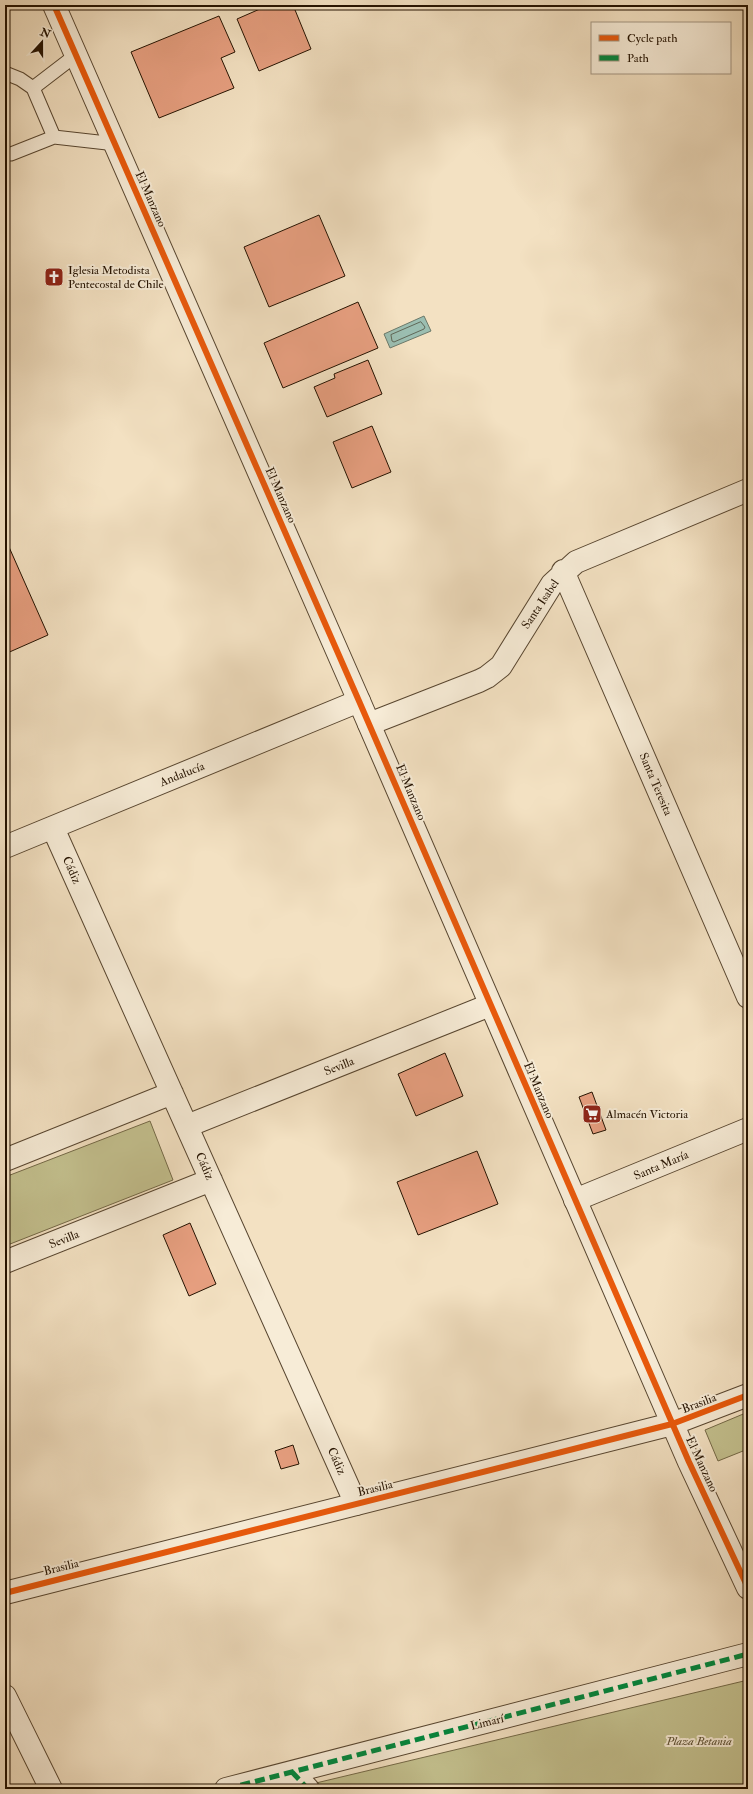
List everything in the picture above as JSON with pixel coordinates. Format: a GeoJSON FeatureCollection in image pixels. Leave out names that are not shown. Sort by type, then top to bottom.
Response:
{"type":"FeatureCollection","features":[{"type":"Feature","properties":{"kind":"street","name":"El Manzano"},"geometry":{"type":"LineString","coordinates":[[54,5],[360,701],[672,1424],[748,1588]]}},
{"type":"Feature","properties":{"kind":"street","name":"Santa Isabel"},"geometry":{"type":"LineString","coordinates":[[369,724],[480,681],[495,672],[506,659],[552,584],[563,572],[576,562],[589,555],[748,490]]}},
{"type":"Feature","properties":{"kind":"street","name":"Santa Teresita"},"geometry":{"type":"LineString","coordinates":[[563,572],[748,997]]}},
{"type":"Feature","properties":{"kind":"street","name":"Andalucía"},"geometry":{"type":"LineString","coordinates":[[5,847],[360,701]]}},
{"type":"Feature","properties":{"kind":"street","name":"Cádiz"},"geometry":{"type":"LineString","coordinates":[[53,828],[356,1504]]}},
{"type":"Feature","properties":{"kind":"street","name":"Sevilla"},"geometry":{"type":"LineString","coordinates":[[187,1126],[490,1005]]}},
{"type":"Feature","properties":{"kind":"street"},"geometry":{"type":"LineString","coordinates":[[5,1160],[172,1092]]}},
{"type":"Feature","properties":{"kind":"street","name":"Santa María"},"geometry":{"type":"LineString","coordinates":[[575,1200],[748,1129]]}},
{"type":"Feature","properties":{"kind":"street","name":"Sevilla"},"geometry":{"type":"LineString","coordinates":[[5,1262],[211,1180]]}},
{"type":"Feature","properties":{"kind":"street","name":"Brasilia"},"geometry":{"type":"LineString","coordinates":[[5,1593],[672,1424],[748,1395]]}},
{"type":"Feature","properties":{"kind":"street","name":"Limarí"},"geometry":{"type":"LineString","coordinates":[[226,1789],[748,1654]]}},
{"type":"Feature","properties":{"kind":"street"},"geometry":{"type":"LineString","coordinates":[[5,1696],[51,1789]]}},
{"type":"Feature","properties":{"kind":"street"},"geometry":{"type":"LineString","coordinates":[[292,1772],[308,1789]]}},
{"type":"Feature","properties":{"kind":"lane"},"geometry":{"type":"LineString","coordinates":[[33,88],[76,54]]}},
{"type":"Feature","properties":{"kind":"lane"},"geometry":{"type":"LineString","coordinates":[[5,73],[20,79],[33,88],[54,137]]}},
{"type":"Feature","properties":{"kind":"lane"},"geometry":{"type":"LineString","coordinates":[[5,154],[11,154],[54,137],[116,144]]}},
{"type":"Feature","properties":{"kind":"green space"},"geometry":{"type":"Polygon","coordinates":[[[150,1121],[173,1180],[5,1246],[5,1177],[150,1121]]]}},
{"type":"Feature","properties":{"kind":"green space"},"geometry":{"type":"Polygon","coordinates":[[[748,1412],[748,1449],[718,1461],[705,1430],[748,1412]]]}},
{"type":"Feature","properties":{"kind":"green space","name":"Plaza Betania"},"geometry":{"type":"Polygon","coordinates":[[[748,1680],[748,1789],[322,1789],[316,1783],[748,1680]]]}},
{"type":"Feature","properties":{"kind":"water"},"geometry":{"type":"Polygon","coordinates":[[[424,316],[431,331],[390,348],[384,334],[424,316]]]}},
{"type":"Feature","properties":{"kind":"building"},"geometry":{"type":"Polygon","coordinates":[[[269,5],[293,5],[311,49],[259,71],[237,19],[269,5]]]}},
{"type":"Feature","properties":{"kind":"building"},"geometry":{"type":"Polygon","coordinates":[[[219,16],[235,52],[221,58],[234,88],[159,118],[131,52],[219,16]]]}},
{"type":"Feature","properties":{"kind":"building"},"geometry":{"type":"Polygon","coordinates":[[[319,215],[345,276],[269,307],[244,247],[319,215]]]}},
{"type":"Feature","properties":{"kind":"building"},"geometry":{"type":"Polygon","coordinates":[[[358,302],[378,348],[283,388],[264,343],[358,302]]]}},
{"type":"Feature","properties":{"kind":"building"},"geometry":{"type":"Polygon","coordinates":[[[368,360],[382,394],[327,417],[314,387],[335,378],[334,374],[368,360]]]}},
{"type":"Feature","properties":{"kind":"building"},"geometry":{"type":"Polygon","coordinates":[[[372,426],[391,472],[352,488],[333,442],[372,426]]]}},
{"type":"Feature","properties":{"kind":"building"},"geometry":{"type":"Polygon","coordinates":[[[5,538],[48,635],[5,654],[5,538]]]}},
{"type":"Feature","properties":{"kind":"building"},"geometry":{"type":"Polygon","coordinates":[[[445,1053],[463,1096],[416,1116],[398,1074],[445,1053]]]}},
{"type":"Feature","properties":{"kind":"building","name":"Almacén Victoria"},"geometry":{"type":"Polygon","coordinates":[[[592,1092],[606,1130],[593,1134],[579,1097],[592,1092]]]}},
{"type":"Feature","properties":{"kind":"building"},"geometry":{"type":"Polygon","coordinates":[[[477,1151],[498,1204],[418,1235],[397,1182],[477,1151]]]}},
{"type":"Feature","properties":{"kind":"building"},"geometry":{"type":"Polygon","coordinates":[[[190,1223],[216,1284],[189,1296],[163,1235],[190,1223]]]}},
{"type":"Feature","properties":{"kind":"building"},"geometry":{"type":"Polygon","coordinates":[[[293,1445],[299,1464],[281,1469],[275,1451],[293,1445]]]}},
{"type":"Feature","properties":{"kind":"marked path"},"geometry":{"type":"LineString","coordinates":[[226,1789],[748,1654]]}},
{"type":"Feature","properties":{"kind":"marked path"},"geometry":{"type":"LineString","coordinates":[[292,1772],[308,1789]]}},
{"type":"Feature","properties":{"kind":"cycle path"},"geometry":{"type":"LineString","coordinates":[[54,5],[359,701],[689,1462],[748,1588]]}},
{"type":"Feature","properties":{"kind":"cycle path"},"geometry":{"type":"LineString","coordinates":[[5,1593],[672,1424],[748,1395]]}},
{"type":"Feature","properties":{"kind":"place","name":"Iglesia Metodista Pentecostal de Chile"},"geometry":{"type":"Point","coordinates":[54,277]}},
{"type":"Feature","properties":{"kind":"place","name":"Almacén Victoria"},"geometry":{"type":"Point","coordinates":[592,1114]}}]}
